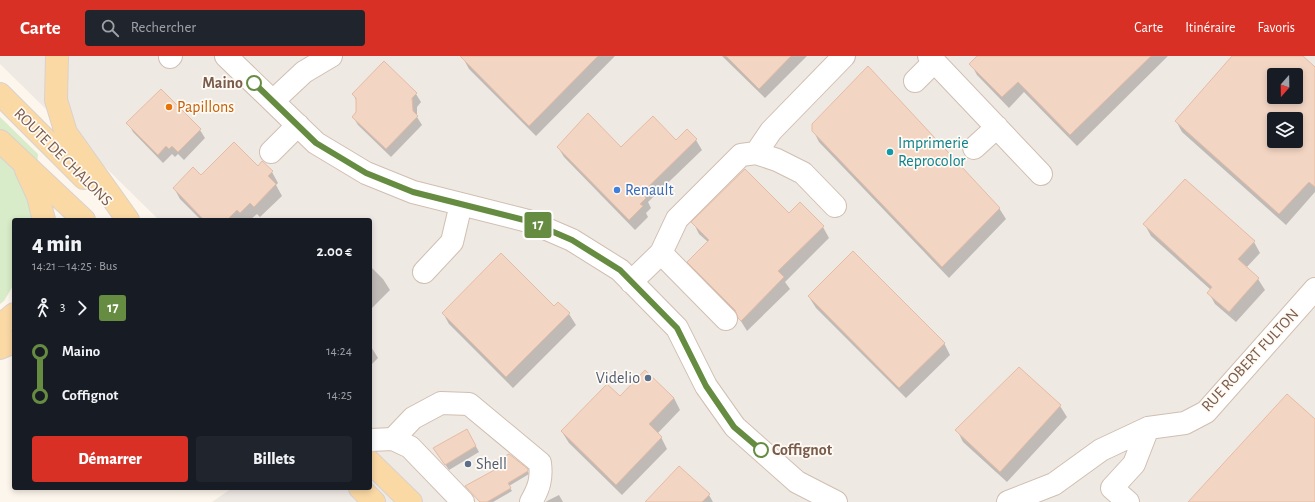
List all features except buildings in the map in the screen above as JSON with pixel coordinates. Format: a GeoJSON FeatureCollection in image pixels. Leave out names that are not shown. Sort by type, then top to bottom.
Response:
{"type":"FeatureCollection","features":[{"type":"Feature","properties":{"kind":"main road"},"geometry":{"type":"LineString","coordinates":[[57,56],[56,100],[66,133],[126,218]]}},
{"type":"Feature","properties":{"kind":"main road","name":"ROUTE DE CHALONS"},"geometry":{"type":"LineString","coordinates":[[0,94],[125,218]]}},
{"type":"Feature","properties":{"kind":"main road","name":"ROUTE DE CHALONS"},"geometry":{"type":"LineString","coordinates":[[0,141],[82,218]]}},
{"type":"Feature","properties":{"kind":"main road"},"geometry":{"type":"LineString","coordinates":[[21,160],[38,196],[44,218]]}},
{"type":"Feature","properties":{"kind":"main road"},"geometry":{"type":"LineString","coordinates":[[0,326],[12,316]]}},
{"type":"Feature","properties":{"kind":"main road"},"geometry":{"type":"LineString","coordinates":[[0,348],[12,343]]}},
{"type":"Feature","properties":{"kind":"main road"},"geometry":{"type":"LineString","coordinates":[[372,464],[411,502]]}},
{"type":"Feature","properties":{"kind":"main road"},"geometry":{"type":"LineString","coordinates":[[362,490],[374,502]]}},
{"type":"Feature","properties":{"kind":"street"},"geometry":{"type":"LineString","coordinates":[[226,56],[316,143],[366,173],[413,192],[528,221],[572,240],[620,270],[677,328],[706,386],[734,427],[797,482],[836,502]]}},
{"type":"Feature","properties":{"kind":"street"},"geometry":{"type":"LineString","coordinates":[[272,101],[304,72],[331,56]]}},
{"type":"Feature","properties":{"kind":"street"},"geometry":{"type":"LineString","coordinates":[[756,153],[771,132],[844,56]]}},
{"type":"Feature","properties":{"kind":"street"},"geometry":{"type":"LineString","coordinates":[[915,81],[931,59],[1041,174]]}},
{"type":"Feature","properties":{"kind":"street"},"geometry":{"type":"LineString","coordinates":[[271,152],[298,125]]}},
{"type":"Feature","properties":{"kind":"street"},"geometry":{"type":"LineString","coordinates":[[974,148],[997,127]]}},
{"type":"Feature","properties":{"kind":"street"},"geometry":{"type":"LineString","coordinates":[[631,282],[661,253],[677,219],[741,155],[756,153],[777,160],[803,173],[835,206]]}},
{"type":"Feature","properties":{"kind":"street"},"geometry":{"type":"LineString","coordinates":[[424,272],[452,242],[461,204]]}},
{"type":"Feature","properties":{"kind":"street"},"geometry":{"type":"LineString","coordinates":[[661,253],[726,319]]}},
{"type":"Feature","properties":{"kind":"street","name":"RUE ROBERT FULTON"},"geometry":{"type":"LineString","coordinates":[[1008,502],[1054,484],[1102,450],[1148,428],[1185,423],[1206,412],[1315,289]]}},
{"type":"Feature","properties":{"kind":"street"},"geometry":{"type":"LineString","coordinates":[[393,440],[413,418],[441,402],[469,404],[540,463],[541,474],[538,490],[531,502]]}},
{"type":"Feature","properties":{"kind":"street"},"geometry":{"type":"LineString","coordinates":[[1128,502],[1112,488],[1134,464],[1148,428]]}},
{"type":"Feature","properties":{"kind":"street"},"geometry":{"type":"LineString","coordinates":[[372,440],[393,440],[410,446],[463,502]]}},
{"type":"Feature","properties":{"kind":"shaded area"},"geometry":{"type":"Polygon","coordinates":[[[0,56],[1315,56],[1315,502],[212,502],[229,490],[372,490],[372,218],[157,218],[0,64],[0,56]]]}},
{"type":"Feature","properties":{"kind":"green space"},"geometry":{"type":"Polygon","coordinates":[[[0,117],[38,154],[33,218],[12,218],[12,287],[4,301],[0,304],[0,117]]]}},
{"type":"Feature","properties":{"kind":"bus line","name":"17"},"geometry":{"type":"LineString","coordinates":[[254,83],[316,143],[366,173],[413,192],[528,221],[572,240],[620,270],[677,328],[706,386],[734,427],[761,450]]}},
{"type":"Feature","properties":{"kind":"place","name":"Maino"},"geometry":{"type":"Point","coordinates":[254,83]}},
{"type":"Feature","properties":{"kind":"place","name":"Papillons"},"geometry":{"type":"Point","coordinates":[169,107]}},
{"type":"Feature","properties":{"kind":"place","name":"Imprimerie Reprocolor"},"geometry":{"type":"Point","coordinates":[890,152]}},
{"type":"Feature","properties":{"kind":"place","name":"Renault"},"geometry":{"type":"Point","coordinates":[617,190]}},
{"type":"Feature","properties":{"kind":"place","name":"Videlio"},"geometry":{"type":"Point","coordinates":[648,378]}},
{"type":"Feature","properties":{"kind":"place","name":"Coffignot"},"geometry":{"type":"Point","coordinates":[761,450]}},
{"type":"Feature","properties":{"kind":"place","name":"Shell"},"geometry":{"type":"Point","coordinates":[468,464]}}]}
